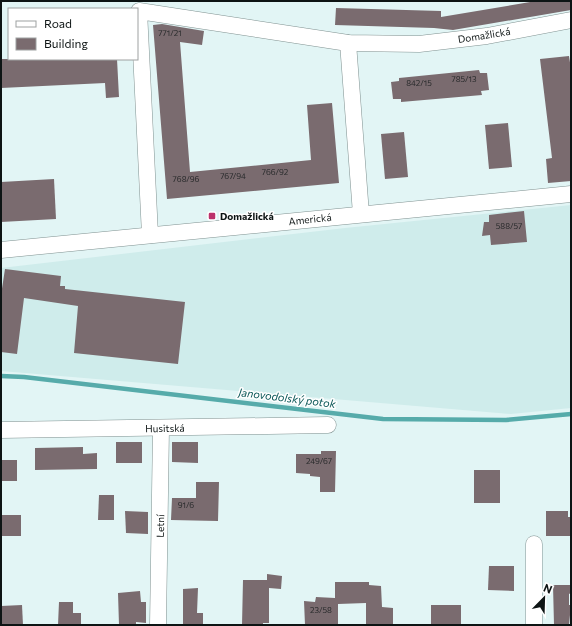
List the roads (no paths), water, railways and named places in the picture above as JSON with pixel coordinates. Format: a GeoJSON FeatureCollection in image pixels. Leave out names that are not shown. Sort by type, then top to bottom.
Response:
{"type":"FeatureCollection","features":[{"type":"Feature","properties":{"kind":"street","name":"Domažlická"},"geometry":{"type":"LineString","coordinates":[[150,235],[139,11],[348,43],[419,44],[487,36],[571,20]]}},
{"type":"Feature","properties":{"kind":"street"},"geometry":{"type":"LineString","coordinates":[[348,43],[361,214]]}},
{"type":"Feature","properties":{"kind":"street","name":"Americká"},"geometry":{"type":"LineString","coordinates":[[1,250],[571,194]]}},
{"type":"Feature","properties":{"kind":"street","name":"Husitská"},"geometry":{"type":"LineString","coordinates":[[1,430],[328,425]]}},
{"type":"Feature","properties":{"kind":"street","name":"Letní"},"geometry":{"type":"LineString","coordinates":[[158,625],[161,428]]}},
{"type":"Feature","properties":{"kind":"street"},"geometry":{"type":"LineString","coordinates":[[534,544],[534,625]]}},
{"type":"Feature","properties":{"kind":"waterway","name":"Janovodolský potok"},"geometry":{"type":"LineString","coordinates":[[1,376],[24,377],[383,419],[506,420],[571,414]]}},
{"type":"Feature","properties":{"kind":"place","name":"Domažlická"},"geometry":{"type":"Point","coordinates":[212,216]}}]}
